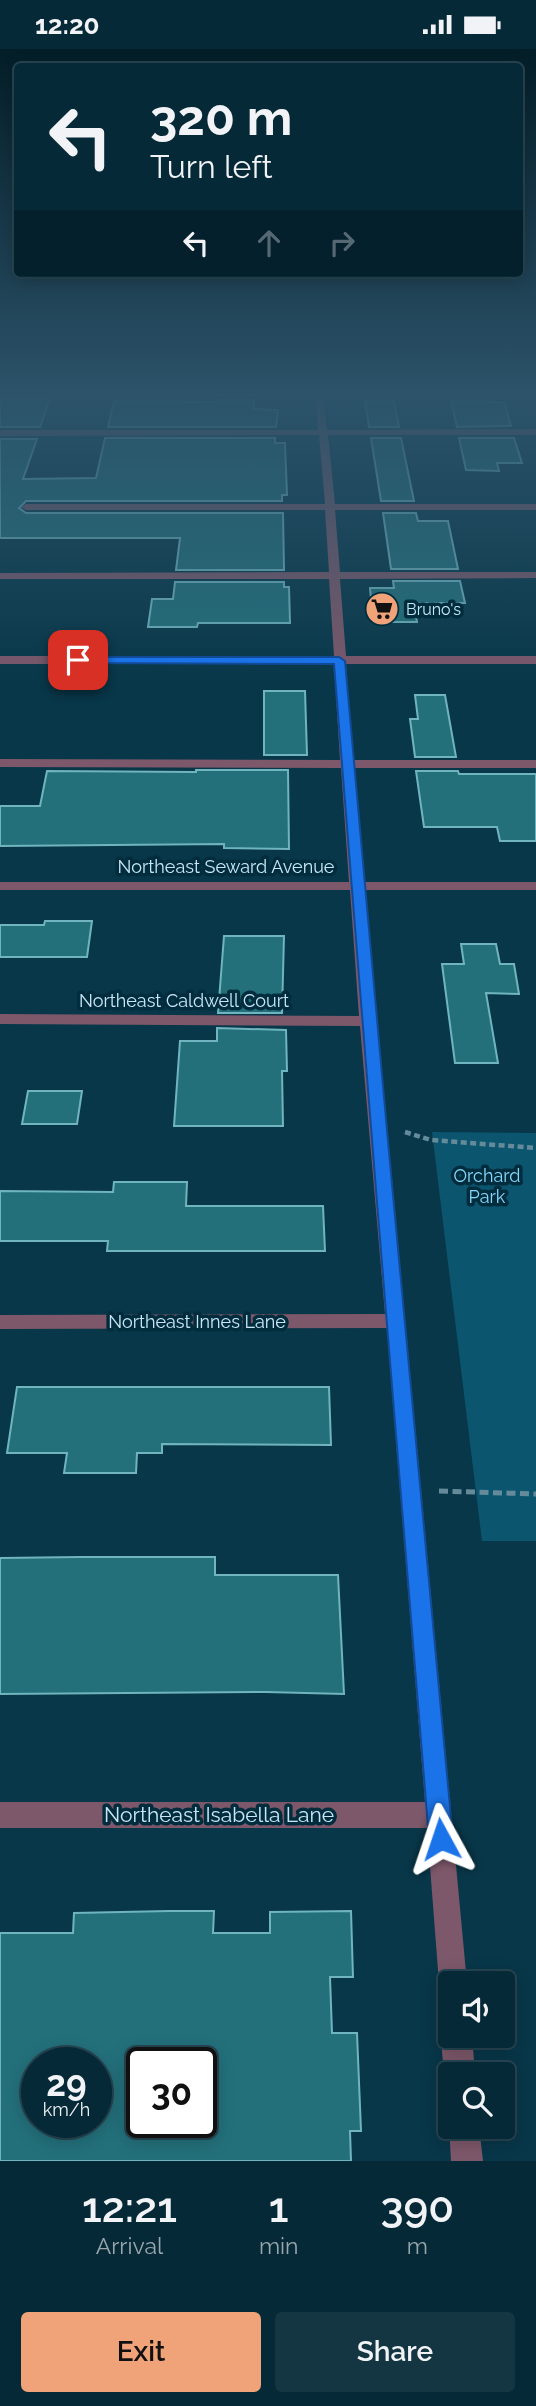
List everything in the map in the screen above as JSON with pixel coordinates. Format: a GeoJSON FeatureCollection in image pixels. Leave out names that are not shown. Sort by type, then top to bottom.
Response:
{"type":"FeatureCollection","features":[{"type":"Feature","properties":{"kind":"street"},"geometry":{"type":"LineString","coordinates":[[329,492],[346,763],[359,886],[368,1021],[412,1491],[452,1971]]}},
{"type":"Feature","properties":{"kind":"street"},"geometry":{"type":"LineString","coordinates":[[26,507],[536,507]]}},
{"type":"Feature","properties":{"kind":"street"},"geometry":{"type":"LineString","coordinates":[[0,576],[536,575]]}},
{"type":"Feature","properties":{"kind":"street"},"geometry":{"type":"LineString","coordinates":[[0,660],[536,660]]}},
{"type":"Feature","properties":{"kind":"street"},"geometry":{"type":"LineString","coordinates":[[0,763],[536,764]]}},
{"type":"Feature","properties":{"kind":"street","name":"Northeast Seward Avenue"},"geometry":{"type":"LineString","coordinates":[[0,886],[536,886]]}},
{"type":"Feature","properties":{"kind":"street","name":"Northeast Caldwell Court"},"geometry":{"type":"LineString","coordinates":[[0,1019],[368,1021]]}},
{"type":"Feature","properties":{"kind":"street","name":"Northeast Innes Lane"},"geometry":{"type":"LineString","coordinates":[[0,1322],[395,1321]]}},
{"type":"Feature","properties":{"kind":"street","name":"Northeast Isabella Lane"},"geometry":{"type":"LineString","coordinates":[[0,1815],[439,1815]]}},
{"type":"Feature","properties":{"kind":"street"},"geometry":{"type":"LineString","coordinates":[[465,2139],[467,2161]]}},
{"type":"Feature","properties":{"kind":"path"},"geometry":{"type":"LineString","coordinates":[[379,1124],[431,1140],[536,1148]]}},
{"type":"Feature","properties":{"kind":"path"},"geometry":{"type":"LineString","coordinates":[[412,1491],[536,1494]]}},
{"type":"Feature","properties":{"kind":"green space","name":"Orchard Park"},"geometry":{"type":"Polygon","coordinates":[[[432,1132],[536,1133],[536,1541],[482,1541],[432,1132]]]}},
{"type":"Feature","properties":{"kind":"building"},"geometry":{"type":"Polygon","coordinates":[[[0,492],[287,492],[287,495],[282,495],[282,501],[26,501],[19,508],[26,513],[283,513],[284,570],[176,570],[180,538],[0,538],[0,492]]]}},
{"type":"Feature","properties":{"kind":"building"},"geometry":{"type":"Polygon","coordinates":[[[380,492],[412,492],[414,501],[381,501],[380,492]]]}},
{"type":"Feature","properties":{"kind":"building"},"geometry":{"type":"Polygon","coordinates":[[[383,513],[416,513],[418,521],[448,521],[458,569],[391,569],[383,513]]]}},
{"type":"Feature","properties":{"kind":"building"},"geometry":{"type":"Polygon","coordinates":[[[393,581],[460,581],[465,603],[414,603],[417,622],[373,622],[370,588],[394,588],[393,581]]]}},
{"type":"Feature","properties":{"kind":"building"},"geometry":{"type":"Polygon","coordinates":[[[175,582],[284,582],[284,587],[289,587],[290,623],[198,623],[197,627],[148,627],[152,599],[173,599],[175,582]]]}},
{"type":"Feature","properties":{"kind":"building"},"geometry":{"type":"Polygon","coordinates":[[[264,691],[305,691],[307,755],[264,755],[264,691]]]}},
{"type":"Feature","properties":{"kind":"building"},"geometry":{"type":"Polygon","coordinates":[[[415,695],[445,695],[456,757],[415,757],[410,719],[418,719],[415,695]]]}},
{"type":"Feature","properties":{"kind":"building"},"geometry":{"type":"Polygon","coordinates":[[[288,770],[289,849],[224,848],[224,844],[0,846],[0,806],[40,806],[47,771],[288,770]]]}},
{"type":"Feature","properties":{"kind":"building"},"geometry":{"type":"Polygon","coordinates":[[[416,771],[536,774],[536,841],[500,841],[497,827],[424,827],[416,771]]]}},
{"type":"Feature","properties":{"kind":"building"},"geometry":{"type":"Polygon","coordinates":[[[45,921],[92,921],[87,957],[0,957],[0,925],[44,925],[45,921]]]}},
{"type":"Feature","properties":{"kind":"building"},"geometry":{"type":"Polygon","coordinates":[[[224,936],[284,936],[282,1013],[218,1013],[224,936]]]}},
{"type":"Feature","properties":{"kind":"building"},"geometry":{"type":"Polygon","coordinates":[[[461,944],[496,944],[500,964],[514,964],[519,994],[486,993],[498,1063],[455,1063],[442,964],[464,964],[461,944]]]}},
{"type":"Feature","properties":{"kind":"building"},"geometry":{"type":"Polygon","coordinates":[[[217,1028],[286,1030],[287,1071],[282,1071],[283,1126],[174,1126],[180,1041],[217,1041],[217,1028]]]}},
{"type":"Feature","properties":{"kind":"building"},"geometry":{"type":"Polygon","coordinates":[[[28,1091],[82,1091],[77,1124],[22,1124],[28,1091]]]}},
{"type":"Feature","properties":{"kind":"building"},"geometry":{"type":"Polygon","coordinates":[[[114,1182],[187,1182],[186,1206],[323,1206],[325,1251],[107,1251],[108,1241],[0,1241],[0,1191],[113,1192],[114,1182]]]}},
{"type":"Feature","properties":{"kind":"building"},"geometry":{"type":"Polygon","coordinates":[[[17,1387],[329,1387],[331,1445],[162,1444],[162,1453],[137,1453],[136,1473],[64,1473],[67,1453],[7,1453],[17,1387]]]}},
{"type":"Feature","properties":{"kind":"building"},"geometry":{"type":"Polygon","coordinates":[[[215,1557],[215,1575],[338,1575],[344,1694],[0,1694],[0,1558],[215,1557]]]}},
{"type":"Feature","properties":{"kind":"building"},"geometry":{"type":"Polygon","coordinates":[[[214,1911],[213,1933],[270,1933],[270,1912],[351,1911],[353,1977],[330,1977],[332,2033],[357,2033],[361,2131],[350,2131],[351,2161],[0,2161],[0,1933],[73,1933],[74,1913],[214,1911]]]}},
{"type":"Feature","properties":{"kind":"place","name":"Bruno's"},"geometry":{"type":"Point","coordinates":[382,609]}},
{"type":"Feature","properties":{"kind":"route"},"geometry":{"type":"LineString","coordinates":[[78,660],[339,661],[368,1021],[441,1839]]}}]}
